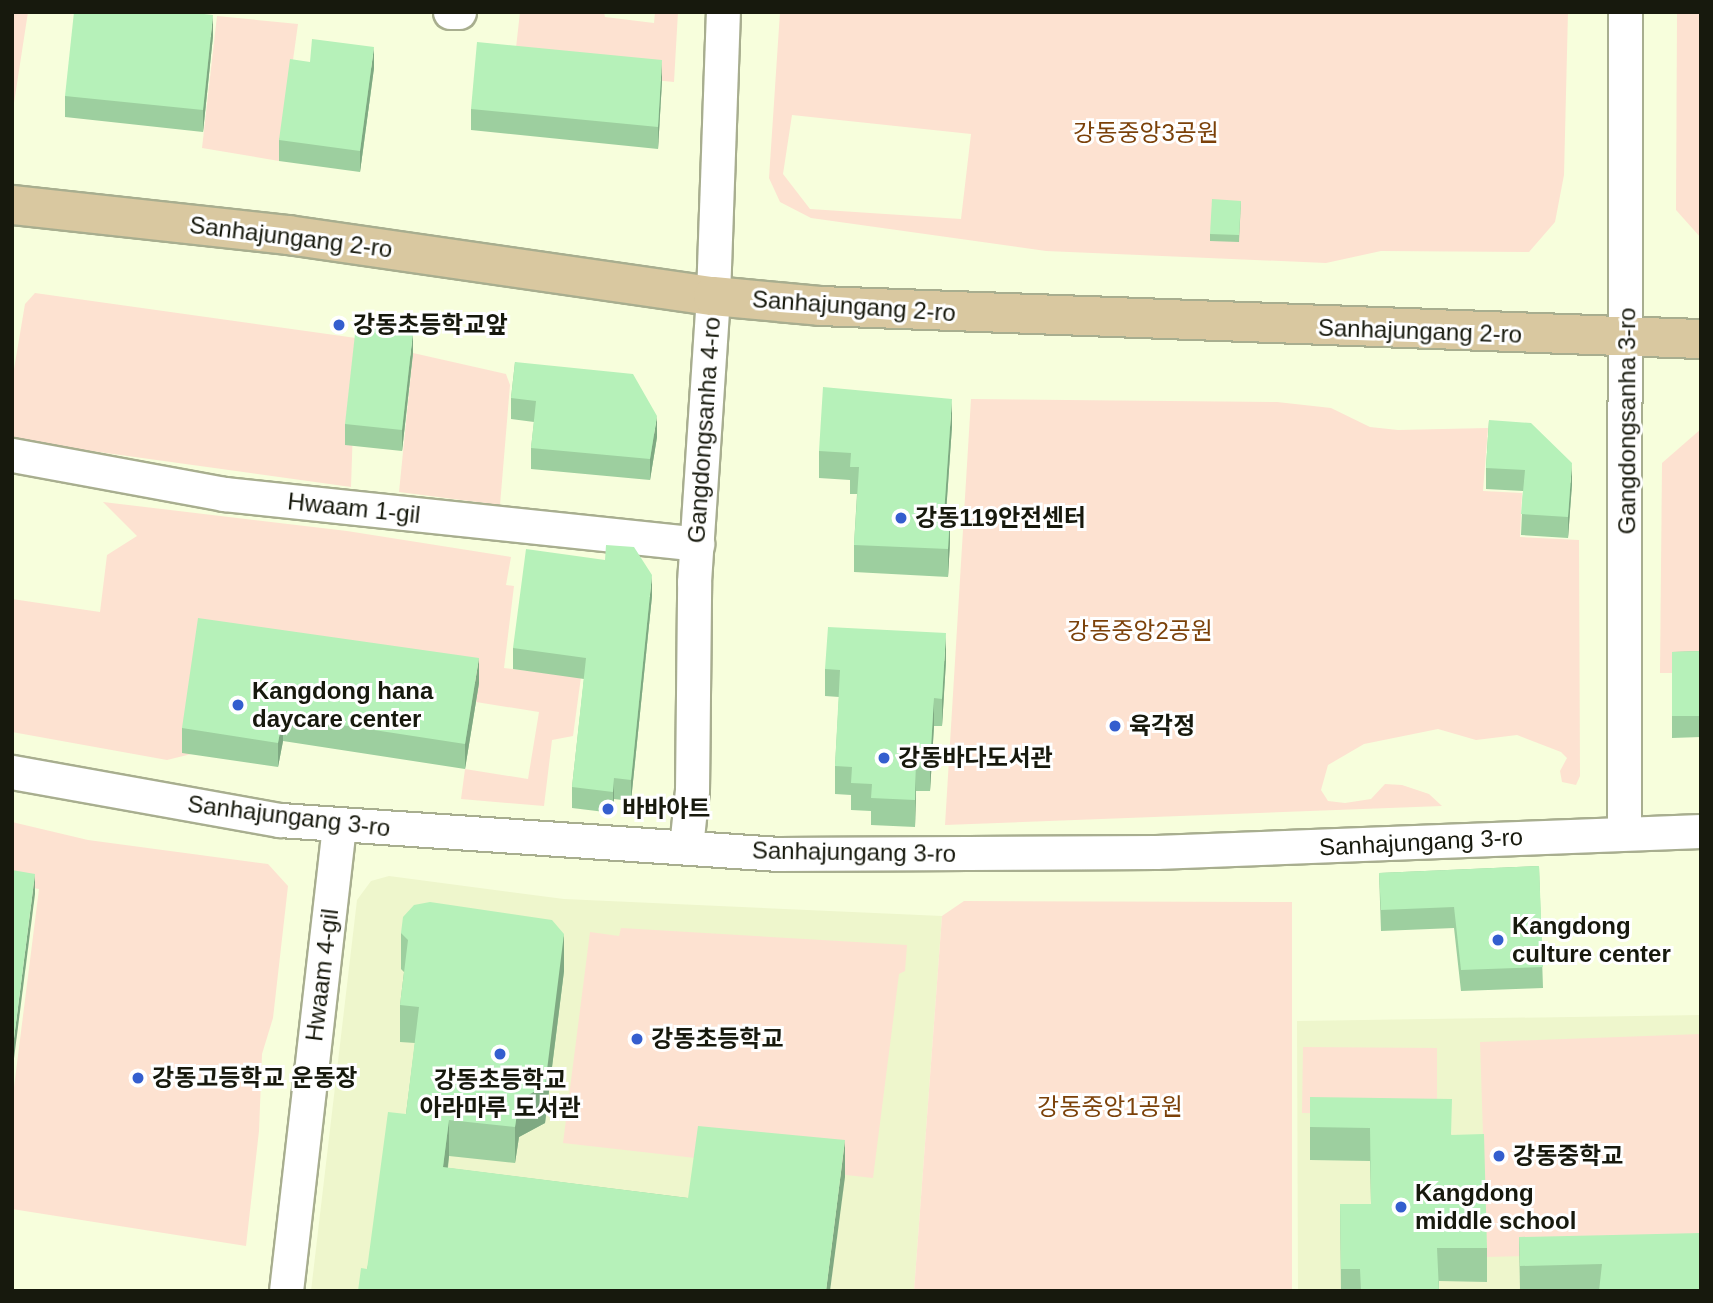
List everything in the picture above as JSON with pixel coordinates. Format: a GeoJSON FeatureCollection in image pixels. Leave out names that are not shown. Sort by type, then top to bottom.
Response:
{"type":"FeatureCollection","features":[{"type":"Feature","properties":{"kind":"main road","name":"Sanhajungang 2-ro"},"geometry":{"type":"LineString","coordinates":[[12,205],[288,235],[713,296],[943,313],[1628,339],[1701,339]]}},
{"type":"Feature","properties":{"kind":"street"},"geometry":{"type":"LineString","coordinates":[[450,12],[459,12]]}},
{"type":"Feature","properties":{"kind":"street","name":"Gangdongsanha 4-ro"},"geometry":{"type":"LineString","coordinates":[[686,847],[697,544],[713,296],[723,12]]}},
{"type":"Feature","properties":{"kind":"street","name":"Gangdongsanha 3-ro"},"geometry":{"type":"LineString","coordinates":[[1625,12],[1628,339],[1625,831]]}},
{"type":"Feature","properties":{"kind":"street","name":"Hwaam 1-gil"},"geometry":{"type":"LineString","coordinates":[[12,455],[224,494],[697,544]]}},
{"type":"Feature","properties":{"kind":"street","name":"Sanhajungang 3-ro"},"geometry":{"type":"LineString","coordinates":[[12,772],[253,816],[339,826],[779,854],[1156,852],[1354,847],[1625,831],[1701,831]]}},
{"type":"Feature","properties":{"kind":"street","name":"Hwaam 4-gil"},"geometry":{"type":"LineString","coordinates":[[286,1291],[339,826]]}},
{"type":"Feature","properties":{"kind":"shaded area","name":"강동초등학교"},"geometry":{"type":"Polygon","coordinates":[[[389,876],[564,899],[942,916],[914,1291],[311,1291],[357,900],[371,881],[389,876]]]}},
{"type":"Feature","properties":{"kind":"shaded area","name":"강동중학교"},"geometry":{"type":"Polygon","coordinates":[[[1701,1015],[1701,1291],[1298,1291],[1297,1021],[1701,1015]]]}},
{"type":"Feature","properties":{"kind":"green space"},"geometry":{"type":"Polygon","coordinates":[[[12,12],[28,12],[12,116],[12,12]]]}},
{"type":"Feature","properties":{"kind":"green space"},"geometry":{"type":"Polygon","coordinates":[[[520,12],[604,12],[605,17],[654,23],[655,12],[678,12],[674,82],[514,66],[520,12]]]}},
{"type":"Feature","properties":{"kind":"green space","name":"강동중앙3공원"},"geometry":{"type":"Polygon","coordinates":[[[780,12],[1568,12],[1564,175],[1555,222],[1529,252],[1381,251],[1326,263],[1046,251],[811,218],[780,202],[769,178],[780,12]],[[792,115],[783,174],[810,209],[961,219],[971,134],[792,115]]]}},
{"type":"Feature","properties":{"kind":"green space"},"geometry":{"type":"Polygon","coordinates":[[[1677,12],[1701,12],[1701,238],[1676,210],[1677,12]]]}},
{"type":"Feature","properties":{"kind":"green space"},"geometry":{"type":"Polygon","coordinates":[[[217,16],[298,24],[279,161],[202,148],[217,16]]]}},
{"type":"Feature","properties":{"kind":"green space"},"geometry":{"type":"Polygon","coordinates":[[[35,293],[356,338],[351,487],[12,440],[12,381],[25,304],[35,293]]]}},
{"type":"Feature","properties":{"kind":"green space"},"geometry":{"type":"Polygon","coordinates":[[[413,353],[506,374],[510,385],[500,505],[399,492],[413,353]]]}},
{"type":"Feature","properties":{"kind":"green space","name":"강동중앙2공원"},"geometry":{"type":"Polygon","coordinates":[[[971,399],[1277,402],[1331,408],[1370,427],[1398,430],[1488,428],[1483,491],[1522,493],[1520,537],[1579,540],[1580,776],[1576,785],[1562,782],[1560,771],[1567,758],[1561,752],[1517,735],[1476,740],[1438,729],[1364,744],[1328,765],[1321,790],[1328,801],[1345,803],[1371,799],[1385,784],[1402,785],[1429,794],[1442,806],[945,825],[971,399]]]}},
{"type":"Feature","properties":{"kind":"green space"},"geometry":{"type":"Polygon","coordinates":[[[1701,429],[1701,673],[1660,673],[1662,463],[1701,429]]]}},
{"type":"Feature","properties":{"kind":"green space"},"geometry":{"type":"Polygon","coordinates":[[[103,502],[347,531],[511,557],[506,585],[514,586],[504,668],[581,677],[573,736],[552,740],[544,806],[461,799],[465,769],[528,779],[539,712],[476,702],[478,683],[167,760],[12,732],[12,599],[100,612],[107,555],[137,536],[103,502]]]}},
{"type":"Feature","properties":{"kind":"green space","name":"강동고등학교 운동장"},"geometry":{"type":"Polygon","coordinates":[[[12,822],[88,840],[268,864],[288,886],[273,1018],[262,1054],[259,1131],[246,1246],[12,1209],[12,1103],[39,889],[12,884],[12,822]]]}},
{"type":"Feature","properties":{"kind":"green space","name":"강동중앙1공원"},"geometry":{"type":"Polygon","coordinates":[[[964,901],[1292,902],[1292,1291],[914,1291],[942,916],[964,901]]]}},
{"type":"Feature","properties":{"kind":"green space"},"geometry":{"type":"Polygon","coordinates":[[[621,928],[907,945],[905,971],[899,974],[873,1178],[563,1143],[590,932],[619,936],[621,928]]]}},
{"type":"Feature","properties":{"kind":"green space"},"geometry":{"type":"Polygon","coordinates":[[[1701,1034],[1701,1251],[1487,1257],[1480,1042],[1701,1034]]]}},
{"type":"Feature","properties":{"kind":"green space"},"geometry":{"type":"Polygon","coordinates":[[[1303,1047],[1437,1048],[1437,1115],[1302,1113],[1303,1047]]]}},
{"type":"Feature","properties":{"kind":"building"},"geometry":{"type":"Polygon","coordinates":[[[74,12],[186,12],[213,15],[203,110],[65,96],[74,12]]]}},
{"type":"Feature","properties":{"kind":"building"},"geometry":{"type":"Polygon","coordinates":[[[312,39],[374,47],[360,151],[279,140],[290,59],[310,62],[312,39]]]}},
{"type":"Feature","properties":{"kind":"building"},"geometry":{"type":"Polygon","coordinates":[[[477,42],[662,60],[658,127],[471,109],[477,42]]]}},
{"type":"Feature","properties":{"kind":"building"},"geometry":{"type":"Polygon","coordinates":[[[1212,199],[1241,201],[1239,235],[1210,234],[1212,199]]]}},
{"type":"Feature","properties":{"kind":"building"},"geometry":{"type":"Polygon","coordinates":[[[356,325],[413,332],[402,430],[345,424],[356,325]]]}},
{"type":"Feature","properties":{"kind":"building"},"geometry":{"type":"Polygon","coordinates":[[[515,362],[633,374],[657,416],[650,459],[531,448],[536,401],[511,398],[515,362]]]}},
{"type":"Feature","properties":{"kind":"building","name":"강동119안전센터"},"geometry":{"type":"Polygon","coordinates":[[[823,387],[952,399],[944,514],[950,514],[948,549],[854,545],[859,467],[850,467],[851,453],[819,451],[823,387]]]}},
{"type":"Feature","properties":{"kind":"building"},"geometry":{"type":"Polygon","coordinates":[[[1489,420],[1531,423],[1572,463],[1568,517],[1521,514],[1525,470],[1486,468],[1489,420]]]}},
{"type":"Feature","properties":{"kind":"building"},"geometry":{"type":"Polygon","coordinates":[[[606,545],[634,547],[652,575],[631,780],[614,778],[613,792],[572,787],[586,658],[513,648],[526,549],[605,560],[606,545]]]}},
{"type":"Feature","properties":{"kind":"building"},"geometry":{"type":"Polygon","coordinates":[[[198,618],[479,658],[465,744],[283,716],[278,743],[182,728],[198,618]]]}},
{"type":"Feature","properties":{"kind":"building","name":"강동바다도서관"},"geometry":{"type":"Polygon","coordinates":[[[828,627],[946,633],[942,699],[934,698],[930,764],[916,763],[915,800],[871,798],[872,784],[851,783],[852,767],[835,766],[840,670],[825,669],[828,627]]]}},
{"type":"Feature","properties":{"kind":"building"},"geometry":{"type":"Polygon","coordinates":[[[1701,651],[1701,716],[1672,716],[1672,652],[1701,651]]]}},
{"type":"Feature","properties":{"kind":"building","name":"Kangdong culture center"},"geometry":{"type":"Polygon","coordinates":[[[1539,866],[1543,967],[1461,970],[1454,907],[1381,910],[1379,873],[1539,866]]]}},
{"type":"Feature","properties":{"kind":"building"},"geometry":{"type":"Polygon","coordinates":[[[12,870],[35,874],[12,1054],[12,870]]]}},
{"type":"Feature","properties":{"kind":"building"},"geometry":{"type":"Polygon","coordinates":[[[430,902],[552,920],[564,934],[545,1086],[519,1100],[515,1127],[449,1120],[443,1167],[688,1198],[698,1126],[845,1140],[826,1291],[358,1291],[361,1268],[367,1269],[388,1112],[406,1114],[419,1007],[400,1005],[408,940],[401,933],[403,917],[414,905],[430,902]]]}},
{"type":"Feature","properties":{"kind":"building"},"geometry":{"type":"Polygon","coordinates":[[[1310,1097],[1452,1099],[1451,1135],[1484,1134],[1487,1248],[1437,1248],[1439,1291],[1361,1291],[1360,1269],[1341,1269],[1340,1204],[1371,1204],[1370,1128],[1310,1127],[1310,1097]]]}},
{"type":"Feature","properties":{"kind":"building"},"geometry":{"type":"Polygon","coordinates":[[[1701,1233],[1701,1291],[1599,1291],[1602,1264],[1520,1266],[1519,1237],[1701,1233]]]}},
{"type":"Feature","properties":{"kind":"place","name":"강동초등학교앞"},"geometry":{"type":"Point","coordinates":[339,325]}},
{"type":"Feature","properties":{"kind":"place","name":"강동119안전센터"},"geometry":{"type":"Point","coordinates":[901,518]}},
{"type":"Feature","properties":{"kind":"place","name":"Kangdong hana daycare center"},"geometry":{"type":"Point","coordinates":[238,705]}},
{"type":"Feature","properties":{"kind":"place","name":"육각정"},"geometry":{"type":"Point","coordinates":[1115,726]}},
{"type":"Feature","properties":{"kind":"place","name":"강동바다도서관"},"geometry":{"type":"Point","coordinates":[884,758]}},
{"type":"Feature","properties":{"kind":"place","name":"바바아트"},"geometry":{"type":"Point","coordinates":[608,809]}},
{"type":"Feature","properties":{"kind":"place","name":"Kangdong culture center"},"geometry":{"type":"Point","coordinates":[1498,940]}},
{"type":"Feature","properties":{"kind":"place","name":"강동초등학교"},"geometry":{"type":"Point","coordinates":[637,1039]}},
{"type":"Feature","properties":{"kind":"place","name":"강동초등학교 아라마루 도서관"},"geometry":{"type":"Point","coordinates":[500,1054]}},
{"type":"Feature","properties":{"kind":"place","name":"강동고등학교 운동장"},"geometry":{"type":"Point","coordinates":[138,1078]}},
{"type":"Feature","properties":{"kind":"place","name":"강동중학교"},"geometry":{"type":"Point","coordinates":[1499,1156]}},
{"type":"Feature","properties":{"kind":"place","name":"Kangdong middle school"},"geometry":{"type":"Point","coordinates":[1401,1207]}}]}
